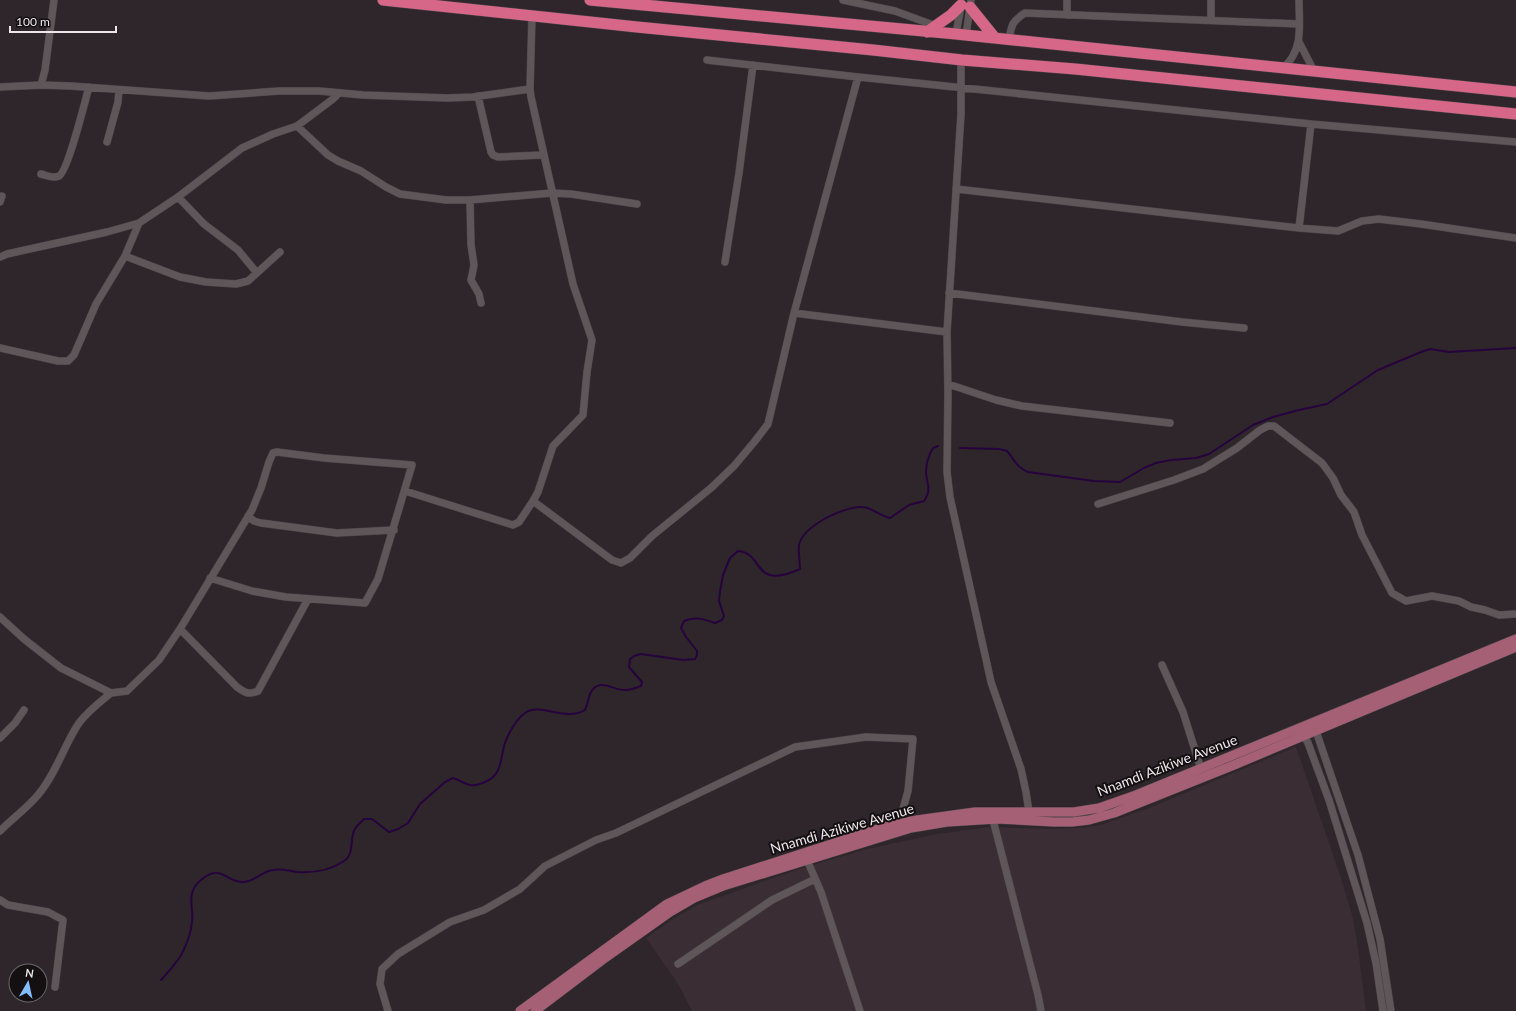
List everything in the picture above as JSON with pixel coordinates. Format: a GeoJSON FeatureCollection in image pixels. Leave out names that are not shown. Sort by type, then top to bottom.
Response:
{"type":"FeatureCollection","features":[{"type":"Feature","properties":{"kind":"highway"},"geometry":{"type":"LineString","coordinates":[[382,0],[961,60],[1075,69],[1516,114]]}},
{"type":"Feature","properties":{"kind":"highway"},"geometry":{"type":"LineString","coordinates":[[595,0],[932,29],[1009,40],[1516,92]]}},
{"type":"Feature","properties":{"kind":"highway"},"geometry":{"type":"LineString","coordinates":[[932,29],[966,3],[995,38]]}},
{"type":"Feature","properties":{"kind":"main road","name":"Nnamdi Azikiwe Avenue"},"geometry":{"type":"LineString","coordinates":[[535,1011],[636,935],[684,903],[723,886],[911,828],[992,815],[1029,812],[1074,812],[1099,808],[1136,796],[1516,639]]}},
{"type":"Feature","properties":{"kind":"main road","name":"Nnamdi Azikiwe Avenue"},"geometry":{"type":"LineString","coordinates":[[520,1011],[648,917],[680,897],[723,879],[815,848],[893,825],[934,816],[976,812],[992,815],[1072,822],[1102,816],[1131,807],[1516,647]]}},
{"type":"Feature","properties":{"kind":"street"},"geometry":{"type":"LineString","coordinates":[[41,85],[45,70],[54,0]]}},
{"type":"Feature","properties":{"kind":"street"},"geometry":{"type":"LineString","coordinates":[[843,0],[895,11],[932,29]]}},
{"type":"Feature","properties":{"kind":"street"},"geometry":{"type":"LineString","coordinates":[[1066,14],[1067,0]]}},
{"type":"Feature","properties":{"kind":"street"},"geometry":{"type":"LineString","coordinates":[[1211,0],[1211,20]]}},
{"type":"Feature","properties":{"kind":"street"},"geometry":{"type":"LineString","coordinates":[[1283,68],[1293,56],[1299,42],[1300,0]]}},
{"type":"Feature","properties":{"kind":"street"},"geometry":{"type":"LineString","coordinates":[[961,34],[966,3]]}},
{"type":"Feature","properties":{"kind":"street"},"geometry":{"type":"LineString","coordinates":[[1009,40],[1012,26],[1017,18],[1025,13],[1299,24]]}},
{"type":"Feature","properties":{"kind":"street"},"geometry":{"type":"LineString","coordinates":[[404,491],[514,525],[519,522],[538,492],[553,446],[583,416],[587,372],[592,340],[573,284],[530,89],[532,16]]}},
{"type":"Feature","properties":{"kind":"street"},"geometry":{"type":"LineString","coordinates":[[1299,42],[1314,71]]}},
{"type":"Feature","properties":{"kind":"street"},"geometry":{"type":"LineString","coordinates":[[707,60],[1311,124],[1516,142]]}},
{"type":"Feature","properties":{"kind":"street"},"geometry":{"type":"LineString","coordinates":[[961,60],[961,114],[947,332],[948,384],[946,466],[950,497],[991,682],[1021,770],[1029,812]]}},
{"type":"Feature","properties":{"kind":"street"},"geometry":{"type":"LineString","coordinates":[[725,262],[739,173],[753,65]]}},
{"type":"Feature","properties":{"kind":"street"},"geometry":{"type":"LineString","coordinates":[[533,501],[612,560],[621,564],[630,558],[652,536],[711,488],[734,466],[755,441],[768,424],[794,313],[858,77]]}},
{"type":"Feature","properties":{"kind":"street"},"geometry":{"type":"LineString","coordinates":[[0,87],[41,85],[89,87],[208,96],[279,91],[319,91],[363,95],[448,98],[478,96],[530,89]]}},
{"type":"Feature","properties":{"kind":"street"},"geometry":{"type":"LineString","coordinates":[[40,174],[54,178],[63,172],[68,160],[89,87]]}},
{"type":"Feature","properties":{"kind":"street"},"geometry":{"type":"LineString","coordinates":[[106,142],[115,114],[119,90]]}},
{"type":"Feature","properties":{"kind":"street"},"geometry":{"type":"LineString","coordinates":[[0,257],[7,254],[107,232],[139,223],[178,197],[242,148],[273,134],[298,126],[339,93]]}},
{"type":"Feature","properties":{"kind":"street"},"geometry":{"type":"LineString","coordinates":[[478,96],[493,155],[498,157],[544,155]]}},
{"type":"Feature","properties":{"kind":"street"},"geometry":{"type":"LineString","coordinates":[[1299,228],[1311,124]]}},
{"type":"Feature","properties":{"kind":"street"},"geometry":{"type":"LineString","coordinates":[[298,126],[328,155],[361,171],[400,194],[446,200],[470,200],[552,194],[584,196],[636,204]]}},
{"type":"Feature","properties":{"kind":"street"},"geometry":{"type":"LineString","coordinates":[[956,189],[1299,228],[1338,231],[1362,221],[1379,219],[1516,238]]}},
{"type":"Feature","properties":{"kind":"street"},"geometry":{"type":"LineString","coordinates":[[178,197],[204,224],[238,250],[256,273]]}},
{"type":"Feature","properties":{"kind":"street"},"geometry":{"type":"LineString","coordinates":[[470,200],[471,245],[474,265],[471,280],[479,294],[481,303]]}},
{"type":"Feature","properties":{"kind":"street"},"geometry":{"type":"LineString","coordinates":[[0,348],[58,361],[68,361],[74,355],[99,298],[126,256],[139,223]]}},
{"type":"Feature","properties":{"kind":"street"},"geometry":{"type":"LineString","coordinates":[[126,256],[180,277],[206,282],[236,284],[248,281],[280,252]]}},
{"type":"Feature","properties":{"kind":"street"},"geometry":{"type":"LineString","coordinates":[[949,293],[1182,322],[1244,328]]}},
{"type":"Feature","properties":{"kind":"street"},"geometry":{"type":"LineString","coordinates":[[794,313],[947,332]]}},
{"type":"Feature","properties":{"kind":"street"},"geometry":{"type":"LineString","coordinates":[[948,384],[996,400],[1022,406],[1170,424]]}},
{"type":"Feature","properties":{"kind":"street"},"geometry":{"type":"LineString","coordinates":[[1098,504],[1167,483],[1203,469],[1237,448],[1260,430],[1268,426],[1274,426],[1322,463],[1333,478],[1341,494],[1354,512],[1362,535],[1392,593],[1406,601],[1432,596],[1459,601],[1471,607],[1499,615],[1516,614]]}},
{"type":"Feature","properties":{"kind":"street"},"geometry":{"type":"LineString","coordinates":[[0,831],[38,795],[57,766],[68,740],[80,722],[91,710],[111,693],[127,691],[160,660],[180,629],[210,578],[248,516],[261,488],[271,455],[277,452],[338,460],[412,465],[394,530],[378,579],[364,602],[308,599],[252,591],[210,578]]}},
{"type":"Feature","properties":{"kind":"street"},"geometry":{"type":"LineString","coordinates":[[248,516],[254,521],[261,523],[337,533],[394,530]]}},
{"type":"Feature","properties":{"kind":"street"},"geometry":{"type":"LineString","coordinates":[[180,629],[237,687],[244,692],[252,694],[258,691],[308,599]]}},
{"type":"Feature","properties":{"kind":"street"},"geometry":{"type":"LineString","coordinates":[[0,617],[61,668],[111,693]]}},
{"type":"Feature","properties":{"kind":"street"},"geometry":{"type":"LineString","coordinates":[[1162,665],[1183,712],[1201,769]]}},
{"type":"Feature","properties":{"kind":"street"},"geometry":{"type":"LineString","coordinates":[[0,738],[15,723],[24,710]]}},
{"type":"Feature","properties":{"kind":"street"},"geometry":{"type":"LineString","coordinates":[[1316,731],[1358,855],[1380,939],[1391,1011]]}},
{"type":"Feature","properties":{"kind":"street"},"geometry":{"type":"LineString","coordinates":[[1304,736],[1329,800],[1365,915],[1372,942],[1382,1011]]}},
{"type":"Feature","properties":{"kind":"street"},"geometry":{"type":"LineString","coordinates":[[388,1011],[380,984],[382,969],[398,954],[450,922],[484,910],[520,889],[544,866],[596,840],[611,835],[795,747],[866,737],[913,739],[908,791],[903,809],[893,825]]}},
{"type":"Feature","properties":{"kind":"street"},"geometry":{"type":"LineString","coordinates":[[992,815],[1035,980],[1041,1011]]}},
{"type":"Feature","properties":{"kind":"street"},"geometry":{"type":"LineString","coordinates":[[807,860],[821,892],[860,1011]]}},
{"type":"Feature","properties":{"kind":"street"},"geometry":{"type":"LineString","coordinates":[[678,964],[772,900],[815,879]]}},
{"type":"Feature","properties":{"kind":"street"},"geometry":{"type":"LineString","coordinates":[[0,900],[8,905],[48,912],[62,920],[55,987]]}},
{"type":"Feature","properties":{"kind":"shaded area"},"geometry":{"type":"Polygon","coordinates":[[[1296,747],[1341,878],[1353,918],[1366,1011],[692,1011],[677,982],[646,938],[673,919],[697,905],[796,870],[867,849],[937,834],[990,827],[1049,829],[1079,828],[1101,825],[1149,808],[1296,747]]]}},
{"type":"Feature","properties":{"kind":"waterway"},"geometry":{"type":"LineString","coordinates":[[960,448],[999,449],[1007,451],[1018,466],[1028,472],[1094,481],[1120,482],[1156,463],[1196,458],[1209,454],[1253,425],[1273,417],[1327,404],[1378,370],[1421,352],[1430,349],[1449,352],[1516,348]]}},
{"type":"Feature","properties":{"kind":"waterway"},"geometry":{"type":"LineString","coordinates":[[161,980],[182,953],[192,925],[191,900],[193,890],[196,885],[208,875],[218,873],[236,881],[246,882],[265,872],[276,869],[309,872],[333,867],[344,861],[349,855],[354,831],[364,819],[372,819],[389,832],[398,829],[408,823],[420,804],[445,782],[453,778],[474,785],[485,782],[496,774],[499,769],[505,744],[509,735],[517,721],[525,713],[531,710],[546,710],[570,714],[578,713],[585,710],[591,692],[598,686],[603,685],[621,690],[641,686],[642,682],[629,667],[630,659],[634,656],[641,654],[683,660],[695,659],[697,651],[681,628],[684,621],[688,619],[703,619],[715,623],[722,620],[724,616],[719,601],[720,592],[723,575],[730,558],[738,551],[746,553],[766,574],[773,576],[784,575],[800,569],[799,545],[802,538],[816,524],[825,518],[845,510],[862,507],[869,508],[890,518],[909,505],[924,501],[928,493],[926,466],[933,448],[938,446]]}}]}
